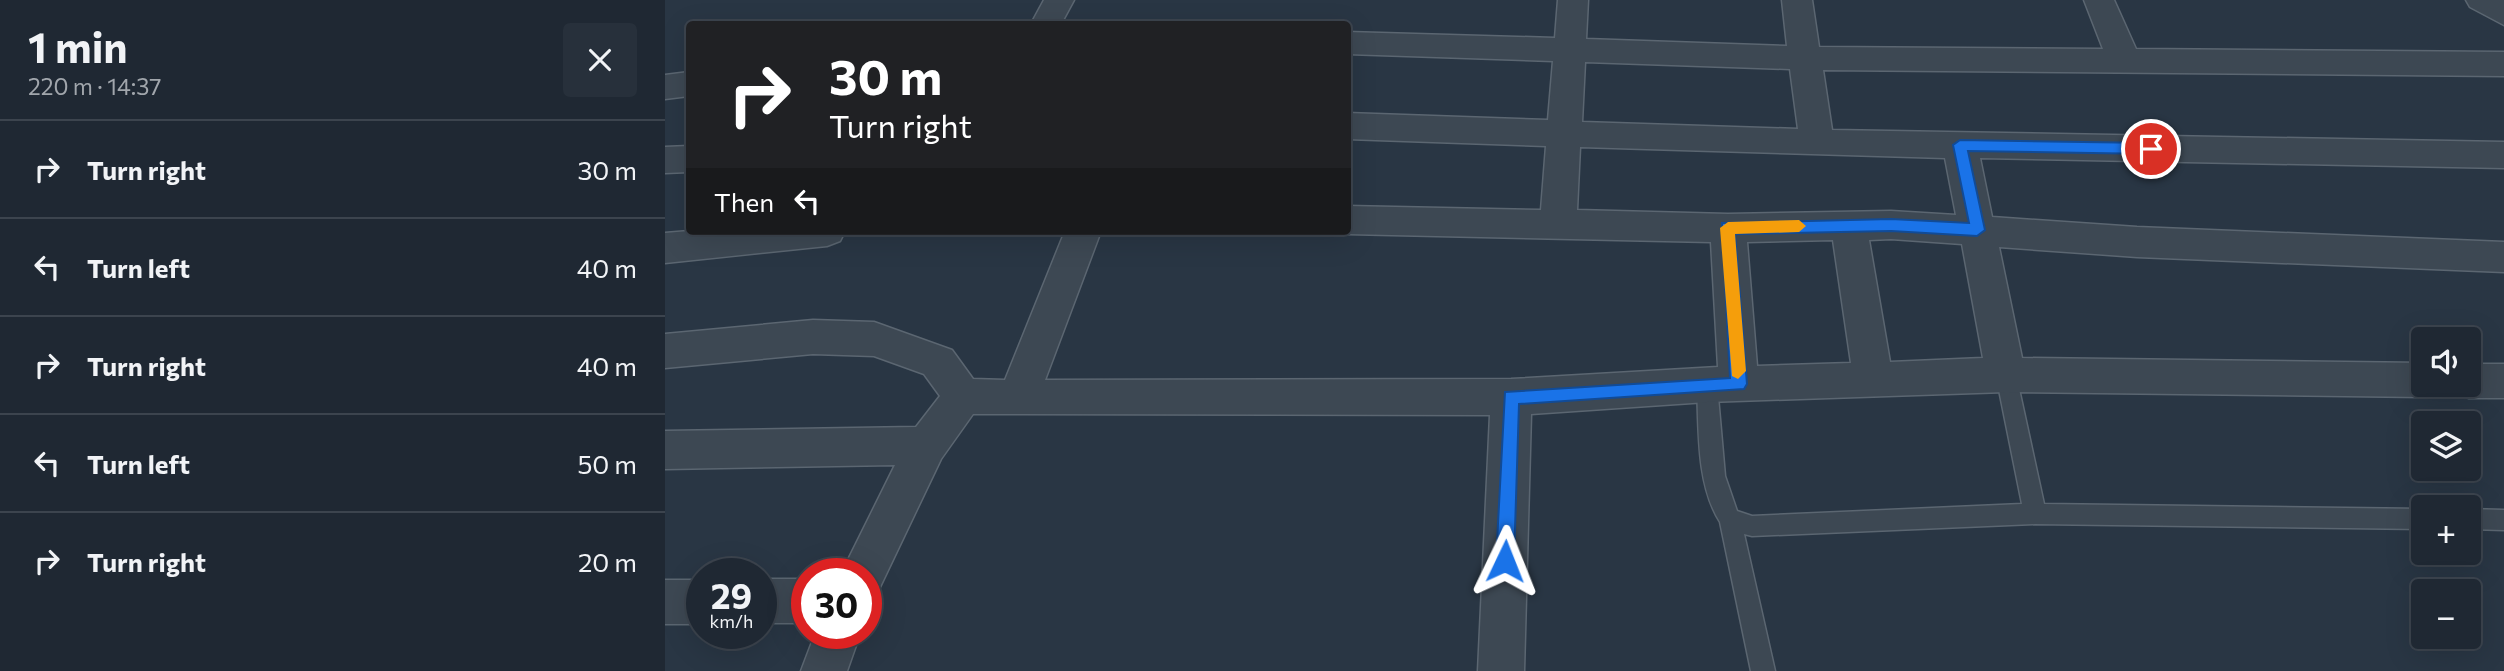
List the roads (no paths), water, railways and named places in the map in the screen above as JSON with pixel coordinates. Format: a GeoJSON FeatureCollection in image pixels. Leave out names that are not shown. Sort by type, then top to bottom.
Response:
{"type":"FeatureCollection","features":[{"type":"Feature","properties":{"kind":"street"},"geometry":{"type":"LineString","coordinates":[[1048,21],[1059,0]]}},
{"type":"Feature","properties":{"kind":"street"},"geometry":{"type":"LineString","coordinates":[[1558,223],[1567,133],[1573,0]]}},
{"type":"Feature","properties":{"kind":"street"},"geometry":{"type":"LineString","coordinates":[[1797,0],[1817,144]]}},
{"type":"Feature","properties":{"kind":"street"},"geometry":{"type":"LineString","coordinates":[[2099,0],[2124,60]]}},
{"type":"Feature","properties":{"kind":"street"},"geometry":{"type":"LineString","coordinates":[[2481,0],[2504,14]]}},
{"type":"Feature","properties":{"kind":"street"},"geometry":{"type":"LineString","coordinates":[[1351,43],[1806,58],[2504,64]]}},
{"type":"Feature","properties":{"kind":"street"},"geometry":{"type":"LineString","coordinates":[[665,87],[686,84]]}},
{"type":"Feature","properties":{"kind":"street"},"geometry":{"type":"LineString","coordinates":[[1351,126],[1817,144],[2504,155]]}},
{"type":"Feature","properties":{"kind":"street"},"geometry":{"type":"LineString","coordinates":[[1960,145],[2006,375]]}},
{"type":"Feature","properties":{"kind":"street"},"geometry":{"type":"LineString","coordinates":[[665,160],[686,159]]}},
{"type":"Feature","properties":{"kind":"street"},"geometry":{"type":"LineString","coordinates":[[1351,220],[1728,228],[1849,225],[1977,230],[2150,242],[2504,257]]}},
{"type":"Feature","properties":{"kind":"street"},"geometry":{"type":"LineString","coordinates":[[1849,225],[1873,381]]}},
{"type":"Feature","properties":{"kind":"street"},"geometry":{"type":"LineString","coordinates":[[1723,385],[1728,228]]}},
{"type":"Feature","properties":{"kind":"street"},"geometry":{"type":"LineString","coordinates":[[665,248],[789,235]]}},
{"type":"Feature","properties":{"kind":"street"},"geometry":{"type":"LineString","coordinates":[[1018,398],[1081,235]]}},
{"type":"Feature","properties":{"kind":"street"},"geometry":{"type":"LineString","coordinates":[[665,351],[813,337],[874,339],[938,362],[963,396]]}},
{"type":"Feature","properties":{"kind":"street"},"geometry":{"type":"LineString","coordinates":[[963,396],[1511,397],[1723,385],[2006,375],[2411,380]]}},
{"type":"Feature","properties":{"kind":"street"},"geometry":{"type":"LineString","coordinates":[[2481,381],[2504,381]]}},
{"type":"Feature","properties":{"kind":"street"},"geometry":{"type":"LineString","coordinates":[[871,558],[926,446],[963,396]]}},
{"type":"Feature","properties":{"kind":"street"},"geometry":{"type":"LineString","coordinates":[[1501,671],[1511,397]]}},
{"type":"Feature","properties":{"kind":"street"},"geometry":{"type":"LineString","coordinates":[[665,450],[926,446]]}},
{"type":"Feature","properties":{"kind":"street"},"geometry":{"type":"LineString","coordinates":[[665,602],[686,602]]}},
{"type":"Feature","properties":{"kind":"street"},"geometry":{"type":"LineString","coordinates":[[824,671],[832,649]]}},
{"type":"Feature","properties":{"kind":"lane"},"geometry":{"type":"LineString","coordinates":[[2006,375],[2035,514]]}},
{"type":"Feature","properties":{"kind":"lane"},"geometry":{"type":"LineString","coordinates":[[1723,385],[1712,454],[1720,499],[1730,519],[1763,671]]}},
{"type":"Feature","properties":{"kind":"lane"},"geometry":{"type":"LineString","coordinates":[[1730,519],[1757,527],[2035,514],[2411,519]]}},
{"type":"Feature","properties":{"kind":"lane"},"geometry":{"type":"LineString","coordinates":[[2481,519],[2504,520]]}}]}
